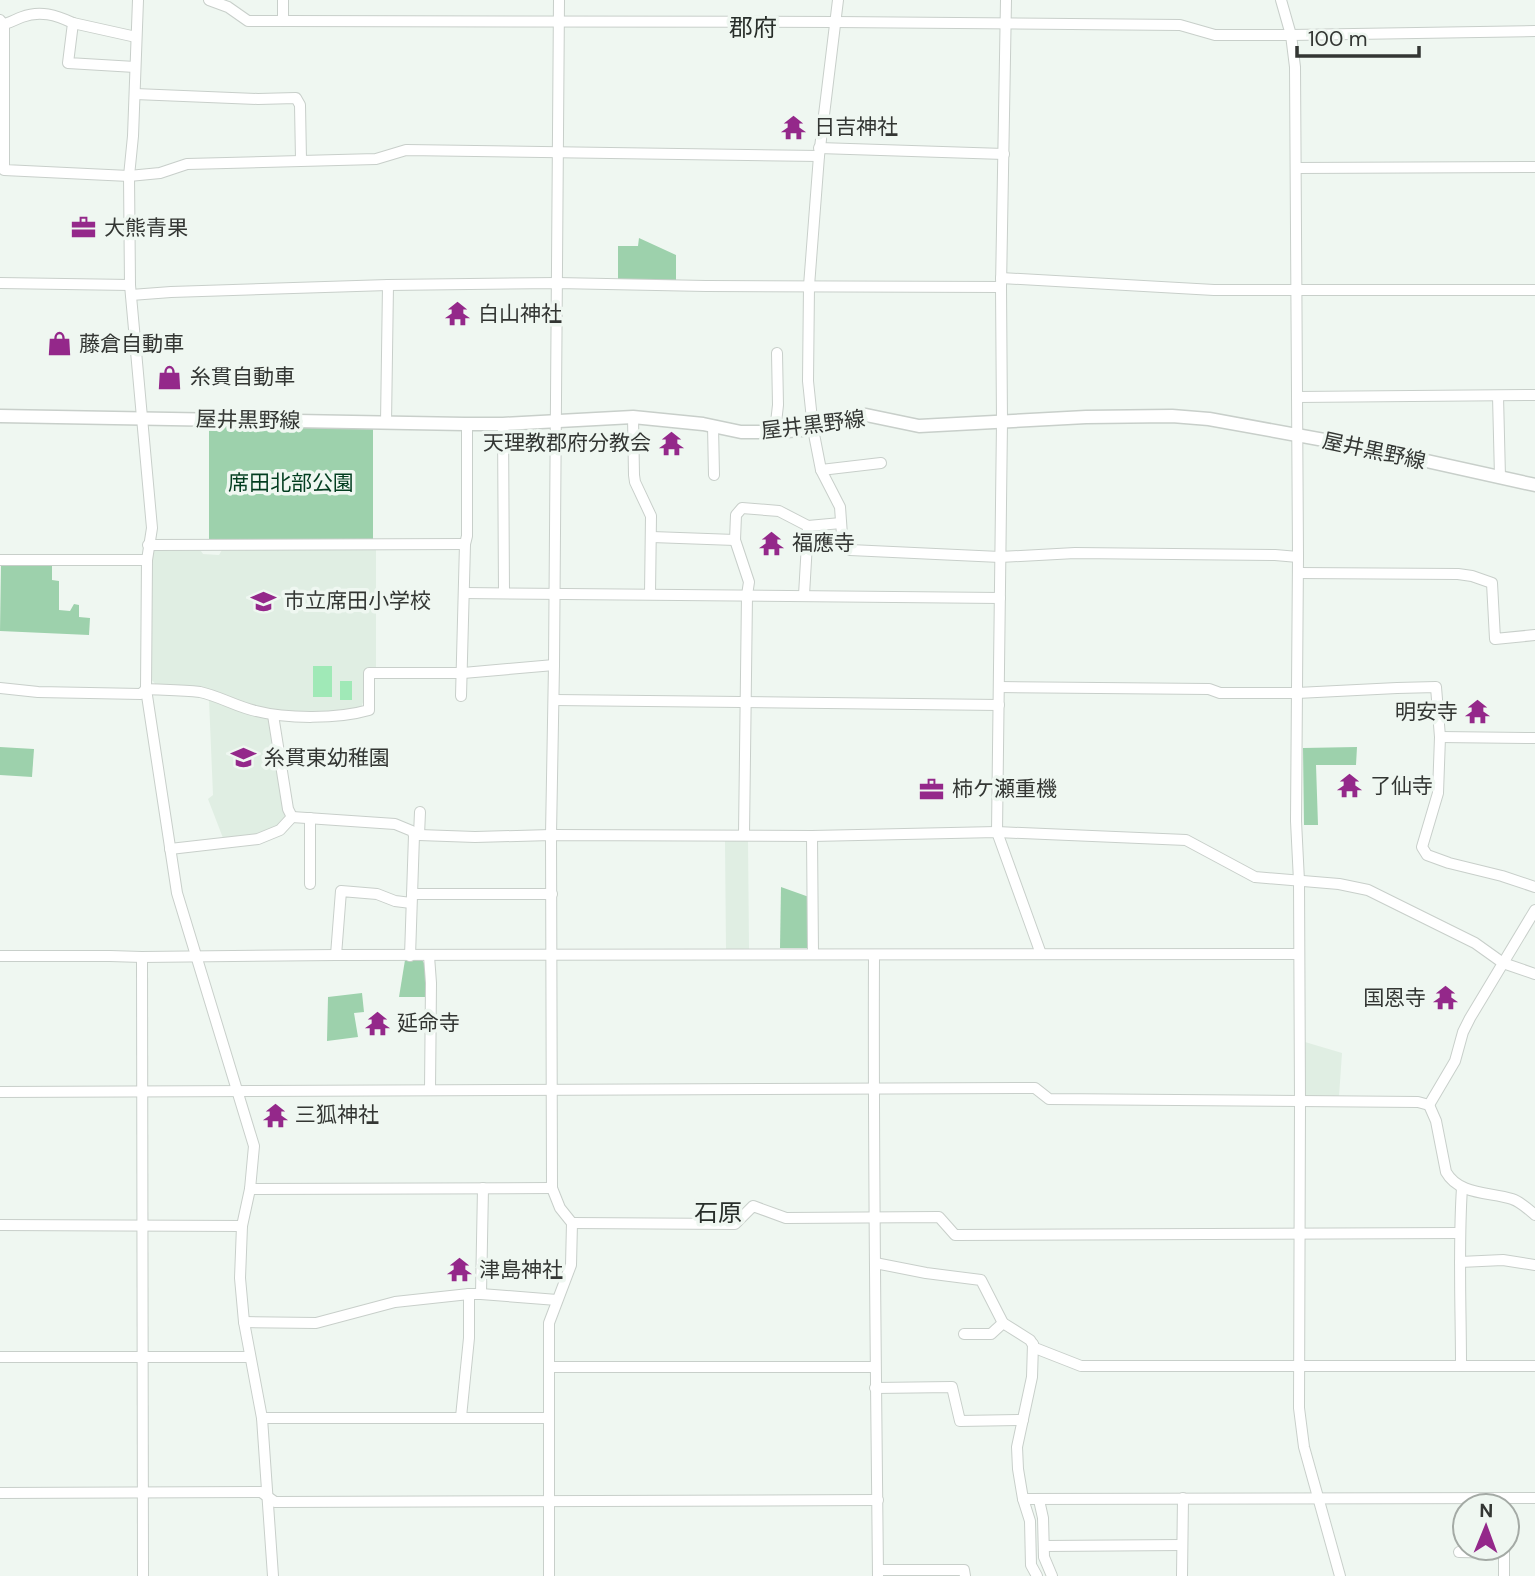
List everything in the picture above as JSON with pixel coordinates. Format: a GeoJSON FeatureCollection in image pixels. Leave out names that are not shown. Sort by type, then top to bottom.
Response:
{"type":"FeatureCollection","features":[{"type":"Feature","properties":{"kind":"main road","name":"屋井黒野線"},"geometry":{"type":"LineString","coordinates":[[0,416],[465,424],[633,417],[741,432],[813,429],[841,419],[866,415],[919,426],[1086,417],[1172,416],[1209,419],[1368,448],[1535,485]]}},
{"type":"Feature","properties":{"kind":"street"},"geometry":{"type":"LineString","coordinates":[[138,0],[129,176],[130,290],[152,528],[147,560],[146,689],[177,893],[254,1146],[250,1189],[242,1226],[240,1278],[244,1322],[262,1418],[273,1576]]}},
{"type":"Feature","properties":{"kind":"street"},"geometry":{"type":"LineString","coordinates":[[209,0],[228,7],[248,20],[283,21],[1180,25],[1215,35],[1535,31]]}},
{"type":"Feature","properties":{"kind":"street"},"geometry":{"type":"LineString","coordinates":[[283,0],[283,21]]}},
{"type":"Feature","properties":{"kind":"street"},"geometry":{"type":"LineString","coordinates":[[549,1576],[549,1323],[571,1265],[572,1223],[560,1208],[552,1188],[551,835],[559,0]]}},
{"type":"Feature","properties":{"kind":"street"},"geometry":{"type":"LineString","coordinates":[[838,0],[819,152],[809,286],[808,381],[821,470],[841,507],[842,535],[850,551],[1000,557],[1075,553],[1298,557]]}},
{"type":"Feature","properties":{"kind":"street"},"geometry":{"type":"LineString","coordinates":[[1006,0],[997,832],[1041,954]]}},
{"type":"Feature","properties":{"kind":"street"},"geometry":{"type":"LineString","coordinates":[[1282,0],[1291,35],[1295,67],[1298,557],[1296,821],[1299,881],[1300,1101],[1298,1367],[1301,1431],[1340,1576]]}},
{"type":"Feature","properties":{"kind":"street"},"geometry":{"type":"LineString","coordinates":[[136,37],[73,23],[57,15],[26,15],[1,24],[4,170],[129,176],[160,173],[187,163],[376,159],[406,150],[1004,154]]}},
{"type":"Feature","properties":{"kind":"street"},"geometry":{"type":"LineString","coordinates":[[73,23],[68,63],[135,67]]}},
{"type":"Feature","properties":{"kind":"street"},"geometry":{"type":"LineString","coordinates":[[135,94],[296,98],[300,105],[301,160]]}},
{"type":"Feature","properties":{"kind":"street"},"geometry":{"type":"LineString","coordinates":[[1296,168],[1535,167]]}},
{"type":"Feature","properties":{"kind":"street"},"geometry":{"type":"LineString","coordinates":[[0,283],[172,292],[558,283],[809,286],[1001,283],[1214,290],[1535,290]]}},
{"type":"Feature","properties":{"kind":"street"},"geometry":{"type":"LineString","coordinates":[[386,423],[388,285]]}},
{"type":"Feature","properties":{"kind":"street"},"geometry":{"type":"LineString","coordinates":[[775,432],[778,405],[777,353]]}},
{"type":"Feature","properties":{"kind":"street"},"geometry":{"type":"LineString","coordinates":[[1297,397],[1535,395]]}},
{"type":"Feature","properties":{"kind":"street"},"geometry":{"type":"LineString","coordinates":[[1498,396],[1500,477]]}},
{"type":"Feature","properties":{"kind":"street"},"geometry":{"type":"LineString","coordinates":[[633,417],[635,482],[651,516],[650,594]]}},
{"type":"Feature","properties":{"kind":"street"},"geometry":{"type":"LineString","coordinates":[[461,696],[467,536],[465,424]]}},
{"type":"Feature","properties":{"kind":"street"},"geometry":{"type":"LineString","coordinates":[[503,424],[504,593]]}},
{"type":"Feature","properties":{"kind":"street"},"geometry":{"type":"LineString","coordinates":[[713,426],[714,475]]}},
{"type":"Feature","properties":{"kind":"street"},"geometry":{"type":"LineString","coordinates":[[821,470],[856,460],[881,463]]}},
{"type":"Feature","properties":{"kind":"street"},"geometry":{"type":"LineString","coordinates":[[744,835],[749,582],[735,540],[736,515],[742,508],[779,511],[808,526],[841,523]]}},
{"type":"Feature","properties":{"kind":"street"},"geometry":{"type":"LineString","coordinates":[[804,595],[808,526]]}},
{"type":"Feature","properties":{"kind":"street"},"geometry":{"type":"LineString","coordinates":[[652,537],[735,540]]}},
{"type":"Feature","properties":{"kind":"street"},"geometry":{"type":"LineString","coordinates":[[148,545],[465,544]]}},
{"type":"Feature","properties":{"kind":"street"},"geometry":{"type":"LineString","coordinates":[[0,560],[147,560]]}},
{"type":"Feature","properties":{"kind":"street"},"geometry":{"type":"LineString","coordinates":[[1298,573],[1472,576],[1492,583],[1495,639],[1535,635]]}},
{"type":"Feature","properties":{"kind":"street"},"geometry":{"type":"LineString","coordinates":[[464,593],[1000,598]]}},
{"type":"Feature","properties":{"kind":"street"},"geometry":{"type":"LineString","coordinates":[[0,688],[38,692],[141,694],[146,689],[201,693],[273,715],[352,715],[369,710],[369,674],[463,673],[554,665]]}},
{"type":"Feature","properties":{"kind":"street"},"geometry":{"type":"LineString","coordinates":[[999,687],[1209,689],[1220,693],[1297,693],[1436,687],[1440,737],[1438,793],[1422,847],[1427,855],[1535,887]]}},
{"type":"Feature","properties":{"kind":"street"},"geometry":{"type":"LineString","coordinates":[[554,700],[999,705]]}},
{"type":"Feature","properties":{"kind":"street"},"geometry":{"type":"LineString","coordinates":[[273,715],[288,809],[292,817]]}},
{"type":"Feature","properties":{"kind":"street"},"geometry":{"type":"LineString","coordinates":[[1440,737],[1535,738]]}},
{"type":"Feature","properties":{"kind":"street"},"geometry":{"type":"LineString","coordinates":[[410,956],[420,812]]}},
{"type":"Feature","properties":{"kind":"street"},"geometry":{"type":"LineString","coordinates":[[170,849],[258,839],[280,830],[292,817]]}},
{"type":"Feature","properties":{"kind":"street"},"geometry":{"type":"LineString","coordinates":[[292,817],[395,824],[417,835],[812,836],[997,832],[1186,840],[1255,877],[1339,884],[1378,894],[1475,943],[1503,963],[1535,974]]}},
{"type":"Feature","properties":{"kind":"street"},"geometry":{"type":"LineString","coordinates":[[310,818],[310,884]]}},
{"type":"Feature","properties":{"kind":"street"},"geometry":{"type":"LineString","coordinates":[[812,836],[813,954]]}},
{"type":"Feature","properties":{"kind":"street"},"geometry":{"type":"LineString","coordinates":[[336,956],[341,891],[377,894],[395,901],[552,894]]}},
{"type":"Feature","properties":{"kind":"street"},"geometry":{"type":"LineString","coordinates":[[1429,1105],[1455,1061],[1470,1018],[1535,910]]}},
{"type":"Feature","properties":{"kind":"street"},"geometry":{"type":"LineString","coordinates":[[0,956],[1298,954]]}},
{"type":"Feature","properties":{"kind":"street"},"geometry":{"type":"LineString","coordinates":[[874,955],[878,1573],[964,1570],[965,1576]]}},
{"type":"Feature","properties":{"kind":"street"},"geometry":{"type":"LineString","coordinates":[[429,956],[430,1090]]}},
{"type":"Feature","properties":{"kind":"street"},"geometry":{"type":"LineString","coordinates":[[142,957],[143,1576]]}},
{"type":"Feature","properties":{"kind":"street"},"geometry":{"type":"LineString","coordinates":[[0,1092],[1035,1088],[1049,1099],[1418,1102],[1429,1105]]}},
{"type":"Feature","properties":{"kind":"street"},"geometry":{"type":"LineString","coordinates":[[1429,1105],[1436,1121],[1446,1172],[1450,1179],[1462,1188],[1514,1200],[1535,1215]]}},
{"type":"Feature","properties":{"kind":"street"},"geometry":{"type":"LineString","coordinates":[[481,1294],[483,1188]]}},
{"type":"Feature","properties":{"kind":"street"},"geometry":{"type":"LineString","coordinates":[[250,1189],[552,1188]]}},
{"type":"Feature","properties":{"kind":"street"},"geometry":{"type":"LineString","coordinates":[[1461,1366],[1459,1233],[1462,1188]]}},
{"type":"Feature","properties":{"kind":"street"},"geometry":{"type":"LineString","coordinates":[[572,1223],[735,1224],[754,1206],[786,1218],[939,1217],[955,1235],[1459,1233]]}},
{"type":"Feature","properties":{"kind":"street"},"geometry":{"type":"LineString","coordinates":[[0,1225],[242,1226]]}},
{"type":"Feature","properties":{"kind":"street"},"geometry":{"type":"LineString","coordinates":[[1460,1262],[1503,1259],[1535,1265]]}},
{"type":"Feature","properties":{"kind":"street"},"geometry":{"type":"LineString","coordinates":[[875,1263],[981,1280],[1003,1323],[1035,1348],[1081,1366],[1535,1366]]}},
{"type":"Feature","properties":{"kind":"street"},"geometry":{"type":"LineString","coordinates":[[244,1322],[316,1323],[395,1302],[469,1294],[557,1300]]}},
{"type":"Feature","properties":{"kind":"street"},"geometry":{"type":"LineString","coordinates":[[461,1418],[469,1294]]}},
{"type":"Feature","properties":{"kind":"street"},"geometry":{"type":"LineString","coordinates":[[964,1334],[991,1334],[1003,1323]]}},
{"type":"Feature","properties":{"kind":"street"},"geometry":{"type":"LineString","coordinates":[[1033,1344],[1032,1377],[1017,1447],[1023,1499],[1030,1521],[1031,1566],[1037,1576]]}},
{"type":"Feature","properties":{"kind":"street"},"geometry":{"type":"LineString","coordinates":[[0,1357],[250,1357]]}},
{"type":"Feature","properties":{"kind":"street"},"geometry":{"type":"LineString","coordinates":[[549,1367],[875,1367]]}},
{"type":"Feature","properties":{"kind":"street"},"geometry":{"type":"LineString","coordinates":[[875,1388],[952,1387],[960,1421],[1023,1420]]}},
{"type":"Feature","properties":{"kind":"street"},"geometry":{"type":"LineString","coordinates":[[262,1418],[548,1418]]}},
{"type":"Feature","properties":{"kind":"street"},"geometry":{"type":"LineString","coordinates":[[0,1493],[261,1492],[275,1502],[878,1500]]}},
{"type":"Feature","properties":{"kind":"street"},"geometry":{"type":"LineString","coordinates":[[1182,1498],[1182,1576]]}},
{"type":"Feature","properties":{"kind":"street"},"geometry":{"type":"LineString","coordinates":[[1023,1499],[1318,1498],[1451,1501]]}},
{"type":"Feature","properties":{"kind":"street"},"geometry":{"type":"LineString","coordinates":[[1039,1500],[1043,1518],[1044,1557],[1052,1576]]}},
{"type":"Feature","properties":{"kind":"street"},"geometry":{"type":"LineString","coordinates":[[1044,1546],[1182,1545]]}},
{"type":"Feature","properties":{"kind":"shaded area","name":"市立席田小学校"},"geometry":{"type":"Polygon","coordinates":[[[376,547],[376,670],[366,669],[365,697],[360,710],[302,714],[157,686],[151,679],[150,556],[154,548],[199,548],[203,554],[219,555],[223,548],[376,547]]]}},
{"type":"Feature","properties":{"kind":"shaded area"},"geometry":{"type":"Polygon","coordinates":[[[313,666],[332,666],[332,697],[313,697],[313,666]]]}},
{"type":"Feature","properties":{"kind":"shaded area"},"geometry":{"type":"Polygon","coordinates":[[[340,681],[352,681],[352,700],[340,700],[340,681]]]}},
{"type":"Feature","properties":{"kind":"shaded area","name":"糸貫東幼稚園"},"geometry":{"type":"Polygon","coordinates":[[[209,700],[254,715],[266,716],[271,721],[285,816],[283,822],[254,836],[223,838],[208,799],[213,795],[209,700]]]}},
{"type":"Feature","properties":{"kind":"shaded area"},"geometry":{"type":"Polygon","coordinates":[[[725,841],[748,841],[749,949],[726,949],[725,841]]]}},
{"type":"Feature","properties":{"kind":"shaded area"},"geometry":{"type":"Polygon","coordinates":[[[1305,1042],[1342,1053],[1339,1096],[1303,1096],[1305,1042]]]}},
{"type":"Feature","properties":{"kind":"green space"},"geometry":{"type":"Polygon","coordinates":[[[639,238],[676,255],[676,283],[618,280],[618,246],[638,246],[639,238]]]}},
{"type":"Feature","properties":{"kind":"green space","name":"席田北部公園"},"geometry":{"type":"Polygon","coordinates":[[[209,424],[373,426],[373,539],[209,540],[209,424]]]}},
{"type":"Feature","properties":{"kind":"green space"},"geometry":{"type":"Polygon","coordinates":[[[1,565],[52,565],[52,580],[59,581],[59,610],[70,611],[74,604],[79,605],[79,617],[90,618],[89,635],[0,631],[1,565]]]}},
{"type":"Feature","properties":{"kind":"green space"},"geometry":{"type":"Polygon","coordinates":[[[0,747],[34,749],[32,777],[0,775],[0,747]]]}},
{"type":"Feature","properties":{"kind":"green space"},"geometry":{"type":"Polygon","coordinates":[[[1357,747],[1356,765],[1316,765],[1318,825],[1304,825],[1303,748],[1357,747]]]}},
{"type":"Feature","properties":{"kind":"green space"},"geometry":{"type":"Polygon","coordinates":[[[781,887],[809,897],[810,948],[780,948],[781,887]]]}},
{"type":"Feature","properties":{"kind":"green space"},"geometry":{"type":"Polygon","coordinates":[[[405,960],[422,960],[426,966],[426,997],[399,997],[405,960]]]}},
{"type":"Feature","properties":{"kind":"green space"},"geometry":{"type":"Polygon","coordinates":[[[362,993],[364,1012],[354,1013],[358,1037],[327,1041],[328,997],[362,993]]]}},
{"type":"Feature","properties":{"kind":"place","name":"日吉神社"},"geometry":{"type":"Point","coordinates":[794,127]}},
{"type":"Feature","properties":{"kind":"place","name":"大熊青果"},"geometry":{"type":"Point","coordinates":[84,228]}},
{"type":"Feature","properties":{"kind":"place","name":"白山神社"},"geometry":{"type":"Point","coordinates":[458,314]}},
{"type":"Feature","properties":{"kind":"place","name":"藤倉自動車"},"geometry":{"type":"Point","coordinates":[59,344]}},
{"type":"Feature","properties":{"kind":"place","name":"糸貫自動車"},"geometry":{"type":"Point","coordinates":[170,377]}},
{"type":"Feature","properties":{"kind":"place","name":"天理教郡府分教会"},"geometry":{"type":"Point","coordinates":[671,443]}},
{"type":"Feature","properties":{"kind":"place","name":"福應寺"},"geometry":{"type":"Point","coordinates":[772,543]}},
{"type":"Feature","properties":{"kind":"place","name":"市立席田小学校"},"geometry":{"type":"Point","coordinates":[264,601]}},
{"type":"Feature","properties":{"kind":"place","name":"明安寺"},"geometry":{"type":"Point","coordinates":[1478,712]}},
{"type":"Feature","properties":{"kind":"place","name":"糸貫東幼稚園"},"geometry":{"type":"Point","coordinates":[244,758]}},
{"type":"Feature","properties":{"kind":"place","name":"了仙寺"},"geometry":{"type":"Point","coordinates":[1350,786]}},
{"type":"Feature","properties":{"kind":"place","name":"柿ケ瀬重機"},"geometry":{"type":"Point","coordinates":[932,789]}},
{"type":"Feature","properties":{"kind":"place","name":"国恩寺"},"geometry":{"type":"Point","coordinates":[1446,998]}},
{"type":"Feature","properties":{"kind":"place","name":"延命寺"},"geometry":{"type":"Point","coordinates":[377,1023]}},
{"type":"Feature","properties":{"kind":"place","name":"三狐神社"},"geometry":{"type":"Point","coordinates":[275,1115]}},
{"type":"Feature","properties":{"kind":"place","name":"津島神社"},"geometry":{"type":"Point","coordinates":[459,1270]}},
{"type":"Feature","properties":{"kind":"district","name":"郡府"},"geometry":{"type":"Point","coordinates":[753,27]}},
{"type":"Feature","properties":{"kind":"district","name":"石原"},"geometry":{"type":"Point","coordinates":[718,1212]}}]}
